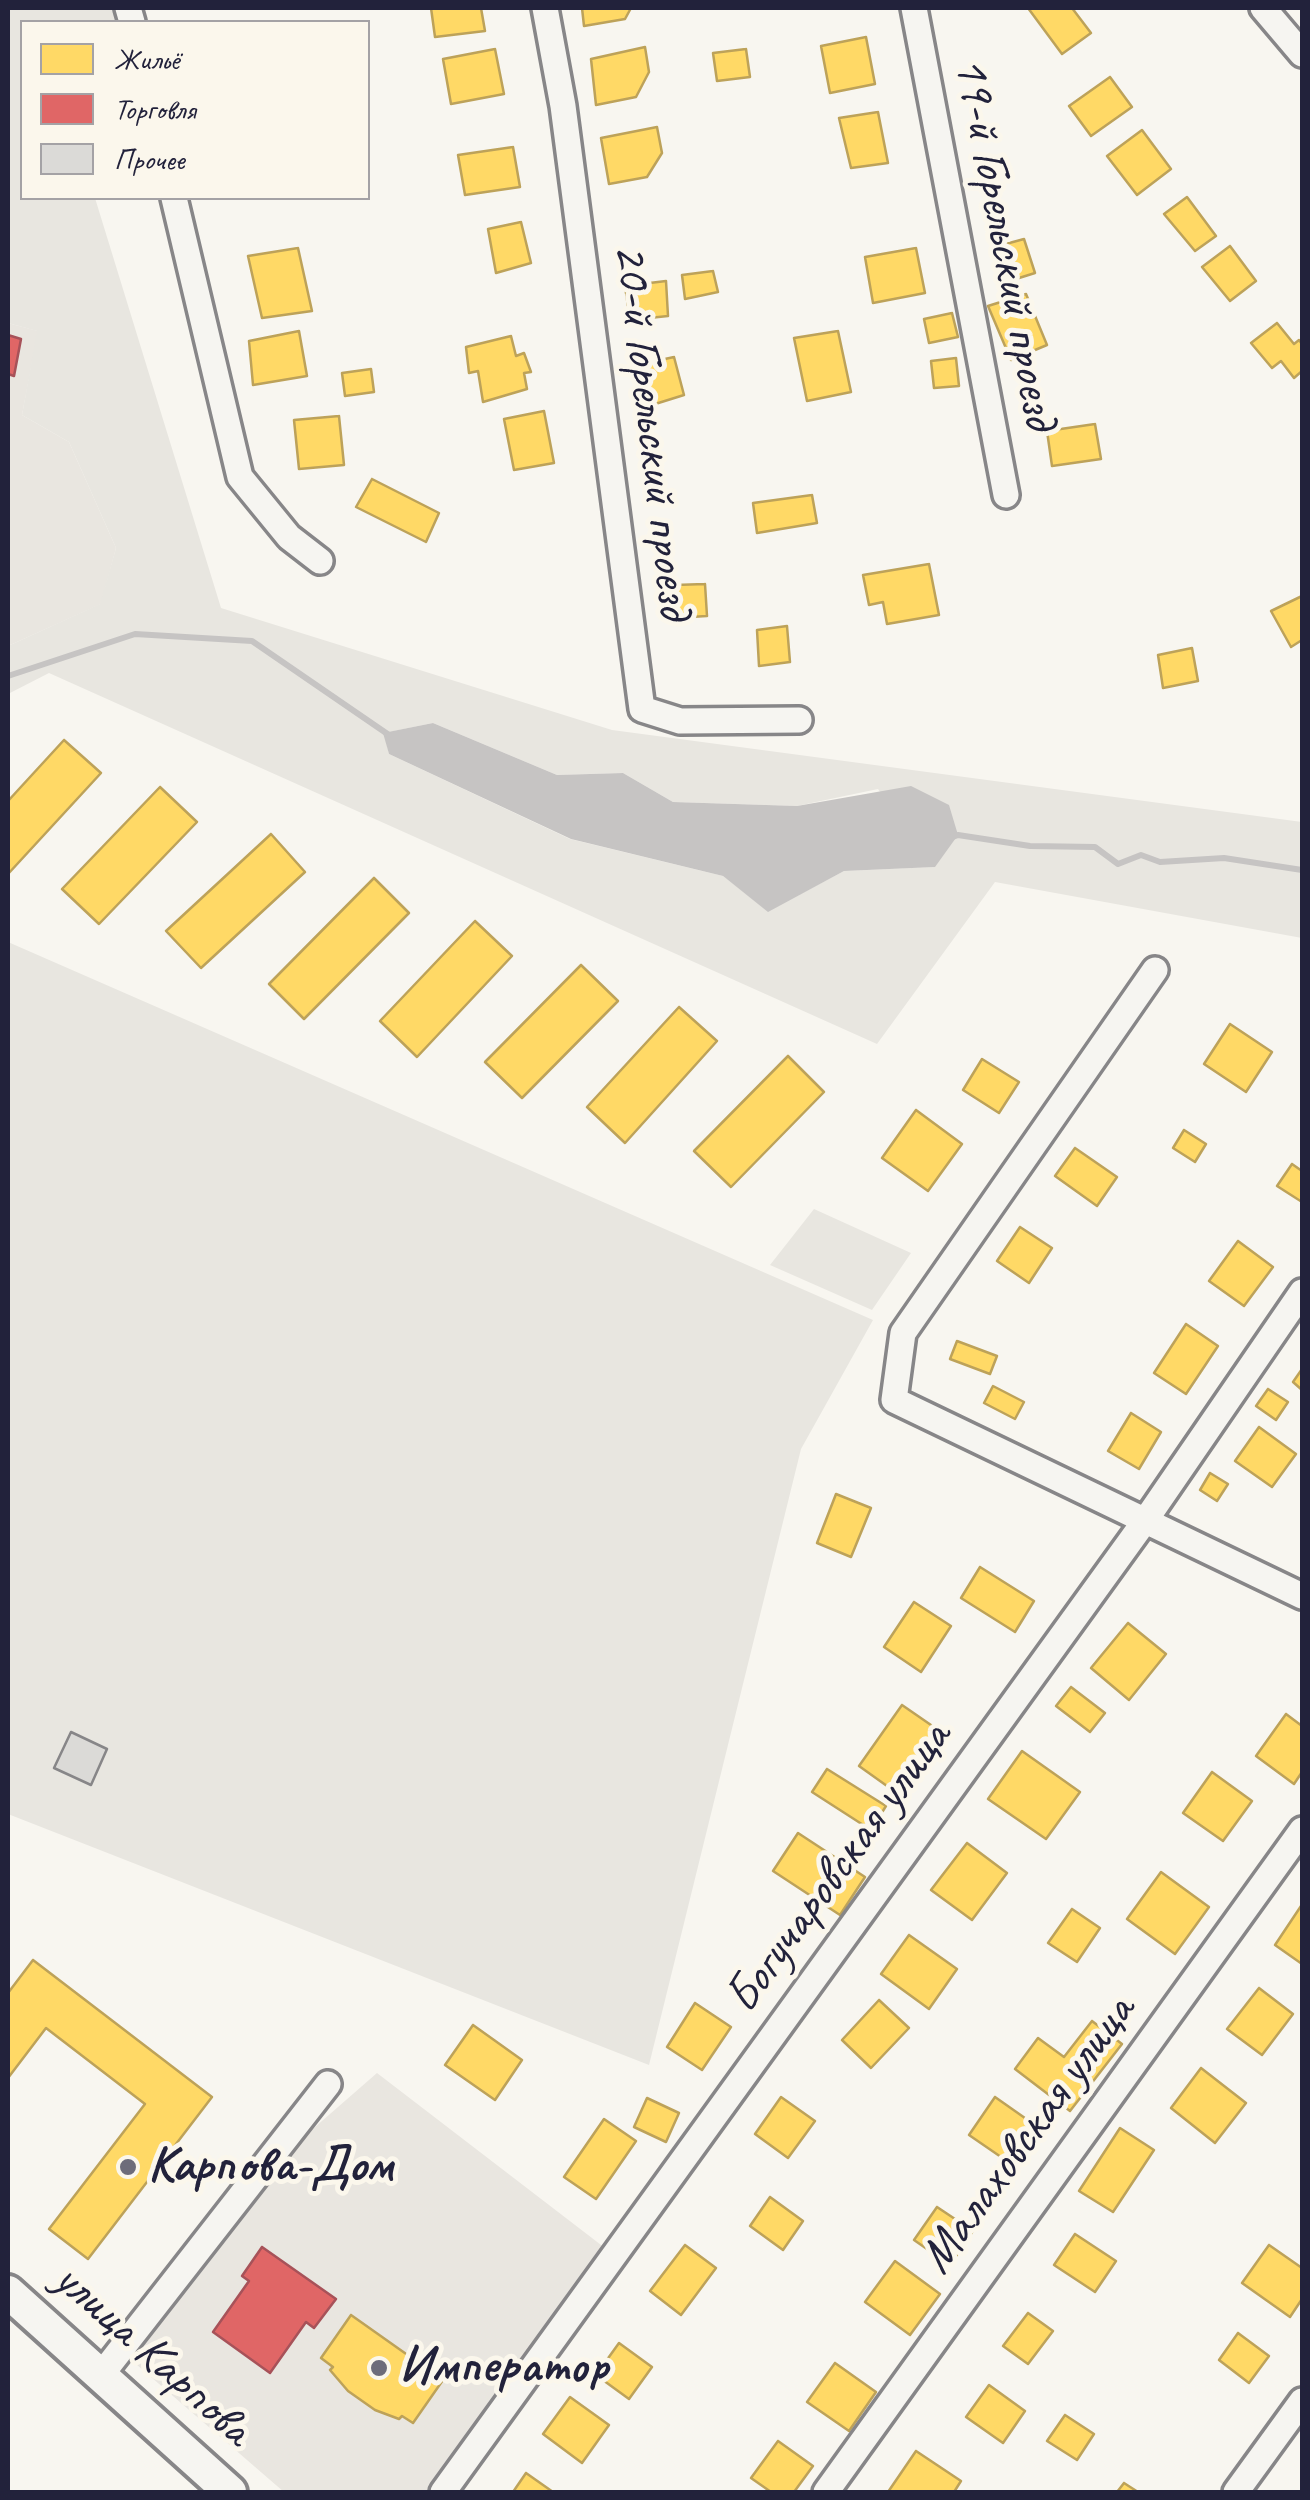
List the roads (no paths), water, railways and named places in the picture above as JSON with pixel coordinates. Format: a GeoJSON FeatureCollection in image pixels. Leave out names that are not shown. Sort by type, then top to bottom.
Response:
{"type":"FeatureCollection","features":[{"type":"Feature","properties":{"kind":"main road","name":"улица Карпова"},"geometry":{"type":"LineString","coordinates":[[8,2292],[230,2492]]}},
{"type":"Feature","properties":{"kind":"street","name":"20-й Горельский проезд"},"geometry":{"type":"LineString","coordinates":[[544,8],[564,106],[642,709],[680,722],[799,720]]}},
{"type":"Feature","properties":{"kind":"street","name":"19-й Горельский проезд"},"geometry":{"type":"LineString","coordinates":[[914,8],[1006,495]]}},
{"type":"Feature","properties":{"kind":"street"},"geometry":{"type":"LineString","coordinates":[[1263,8],[1302,54]]}},
{"type":"Feature","properties":{"kind":"street"},"geometry":{"type":"LineString","coordinates":[[174,200],[240,477],[289,537],[320,561]]}},
{"type":"Feature","properties":{"kind":"street"},"geometry":{"type":"LineString","coordinates":[[1155,970],[902,1333],[894,1400],[1147,1518],[1302,1596]]}},
{"type":"Feature","properties":{"kind":"street","name":"Богучаровская улица"},"geometry":{"type":"LineString","coordinates":[[443,2492],[1147,1518],[1302,1292]]}},
{"type":"Feature","properties":{"kind":"street","name":"Малаховская улица"},"geometry":{"type":"LineString","coordinates":[[826,2492],[1302,1830]]}},
{"type":"Feature","properties":{"kind":"street"},"geometry":{"type":"LineString","coordinates":[[101,2375],[328,2084]]}},
{"type":"Feature","properties":{"kind":"street"},"geometry":{"type":"LineString","coordinates":[[1236,2492],[1302,2401]]}},
{"type":"Feature","properties":{"kind":"waterway"},"geometry":{"type":"LineString","coordinates":[[8,676],[135,634],[252,641],[389,735]]}},
{"type":"Feature","properties":{"kind":"waterway"},"geometry":{"type":"LineString","coordinates":[[950,838],[958,835],[1030,846],[1095,847],[1118,864],[1141,855],[1160,862],[1224,858],[1302,870]]}},
{"type":"Feature","properties":{"kind":"place","name":"Карпова-Дом"},"geometry":{"type":"Point","coordinates":[128,2167]}},
{"type":"Feature","properties":{"kind":"place","name":"Император"},"geometry":{"type":"Point","coordinates":[379,2368]}}]}
